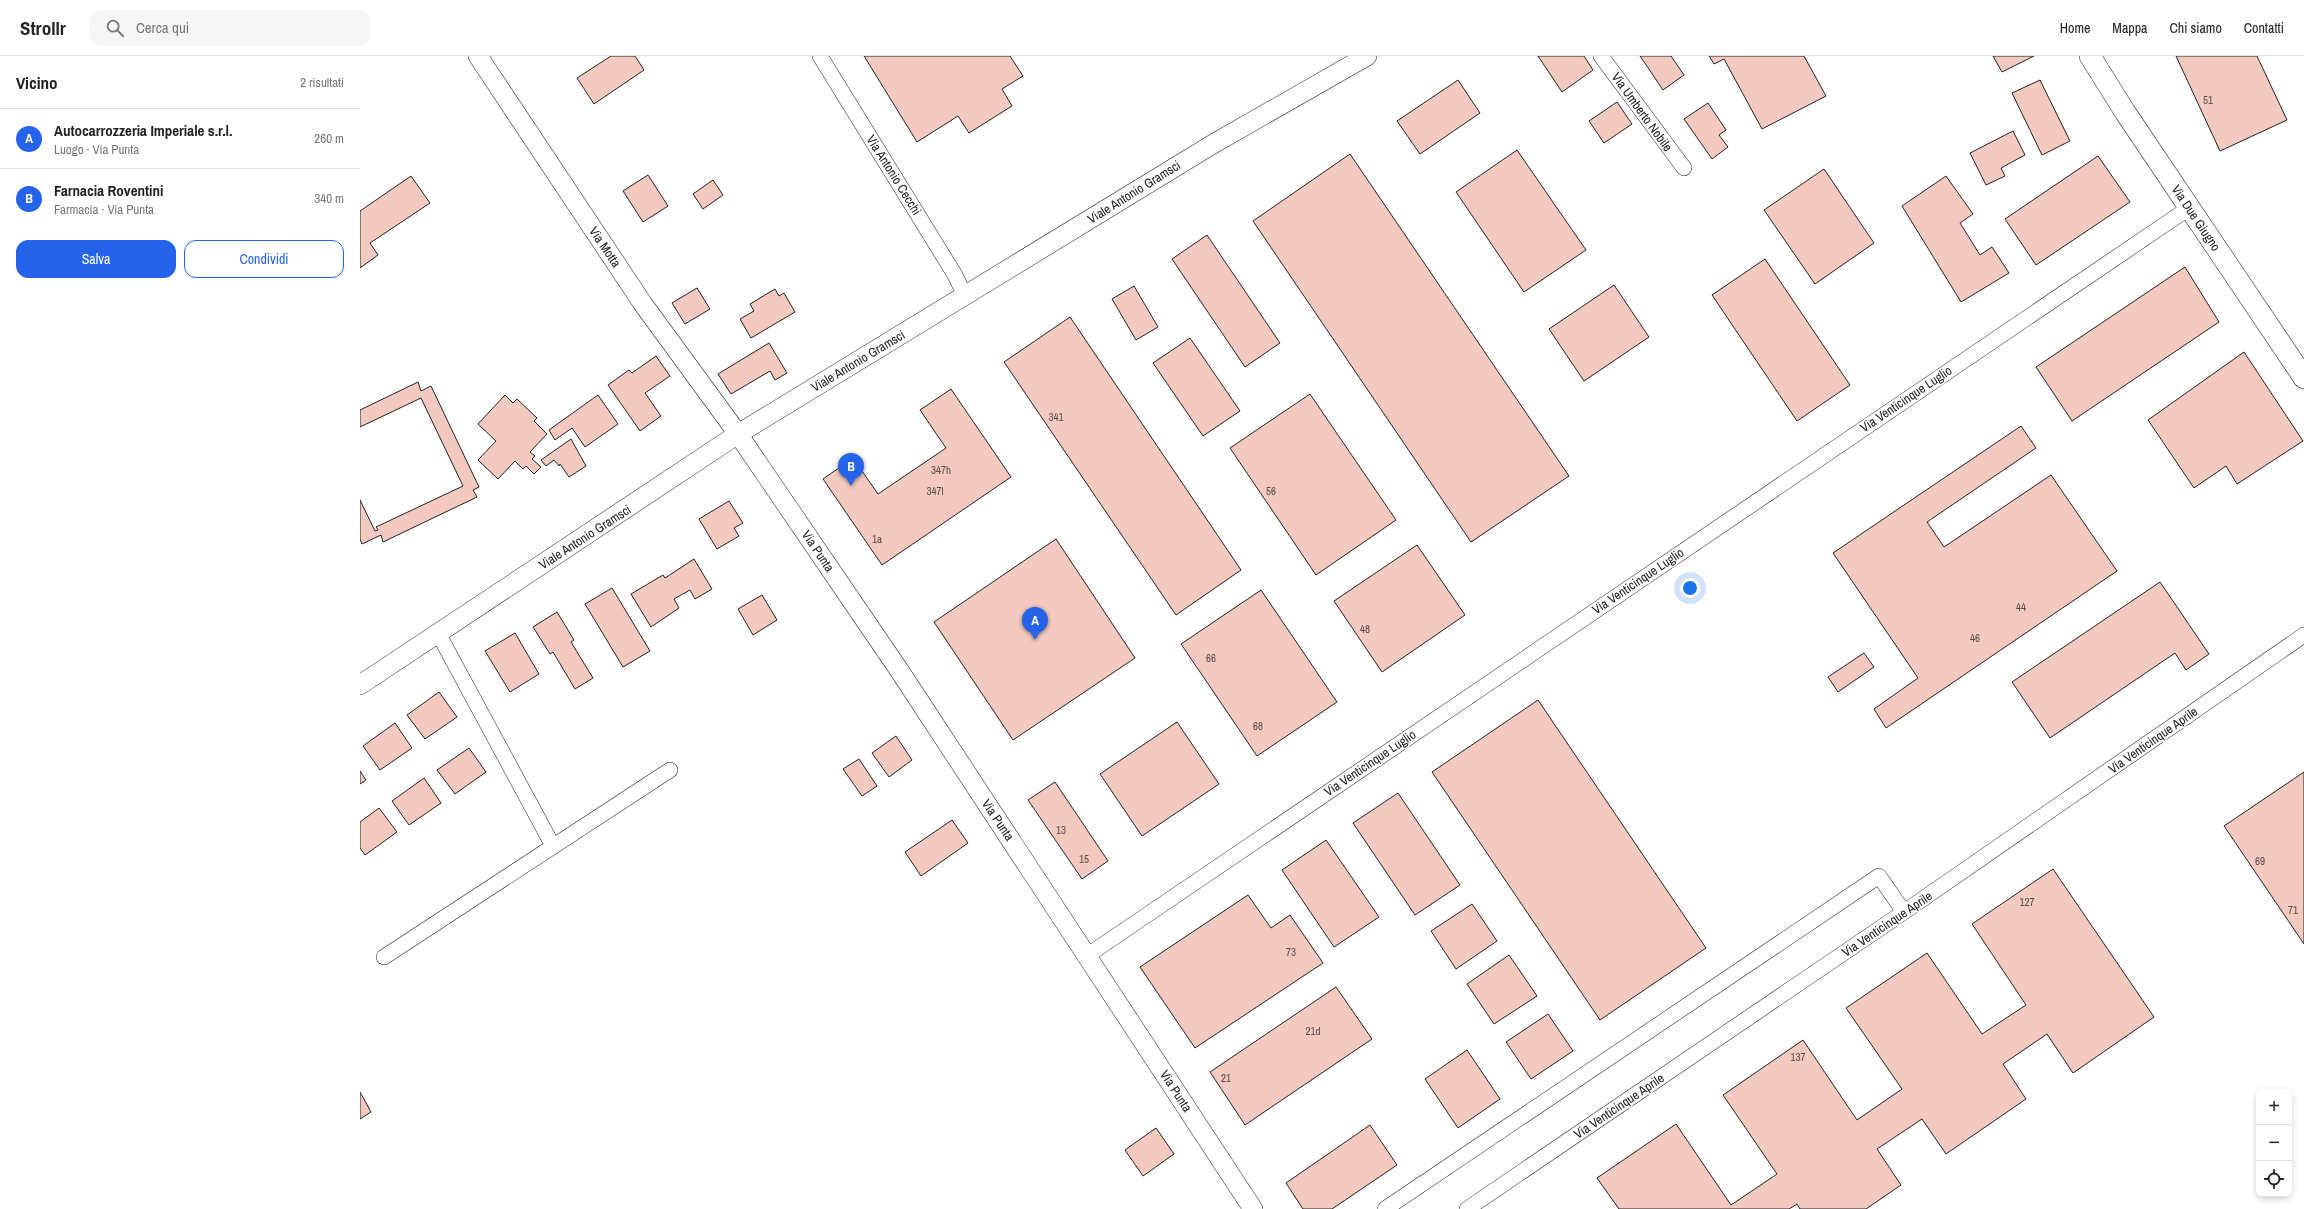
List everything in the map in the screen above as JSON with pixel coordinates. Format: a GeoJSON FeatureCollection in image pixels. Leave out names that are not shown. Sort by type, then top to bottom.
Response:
{"type":"FeatureCollection","features":[{"type":"Feature","properties":{"kind":"main road","name":"Via Due Giugno"},"geometry":{"type":"LineString","coordinates":[[2090,56],[2189,208],[2304,378]]}},
{"type":"Feature","properties":{"kind":"street","name":"Via Motta"},"geometry":{"type":"LineString","coordinates":[[478,56],[643,304],[738,434]]}},
{"type":"Feature","properties":{"kind":"street","name":"Via Antonio Cecchi"},"geometry":{"type":"LineString","coordinates":[[820,56],[955,275],[965,296]]}},
{"type":"Feature","properties":{"kind":"street","name":"Viale Antonio Gramsci"},"geometry":{"type":"LineString","coordinates":[[360,685],[616,517],[738,434],[1212,144],[1367,56]]}},
{"type":"Feature","properties":{"kind":"street","name":"Via Umberto Nobile"},"geometry":{"type":"LineString","coordinates":[[1601,56],[1684,168]]}},
{"type":"Feature","properties":{"kind":"street","name":"Via Venticinque Luglio"},"geometry":{"type":"LineString","coordinates":[[1088,955],[2189,208]]}},
{"type":"Feature","properties":{"kind":"street","name":"Via Punta"},"geometry":{"type":"LineString","coordinates":[[738,434],[894,663],[1088,955],[1253,1209]]}},
{"type":"Feature","properties":{"kind":"street"},"geometry":{"type":"LineString","coordinates":[[438,633],[554,846]]}},
{"type":"Feature","properties":{"kind":"street","name":"Via Venticinque Aprile"},"geometry":{"type":"LineString","coordinates":[[1467,1209],[1904,912],[2304,635]]}},
{"type":"Feature","properties":{"kind":"street"},"geometry":{"type":"LineString","coordinates":[[384,957],[670,770]]}},
{"type":"Feature","properties":{"kind":"street"},"geometry":{"type":"LineString","coordinates":[[1385,1209],[1879,876],[1904,912]]}},
{"type":"Feature","properties":{"kind":"building"},"geometry":{"type":"Polygon","coordinates":[[[611,56],[635,56],[644,70],[594,104],[577,78],[611,56]]]}},
{"type":"Feature","properties":{"kind":"building"},"geometry":{"type":"Polygon","coordinates":[[[864,56],[1010,56],[1023,76],[1002,89],[1012,106],[969,133],[958,116],[917,142],[864,56]]]}},
{"type":"Feature","properties":{"kind":"building"},"geometry":{"type":"Polygon","coordinates":[[[1538,56],[1584,56],[1593,70],[1562,92],[1538,56]]]}},
{"type":"Feature","properties":{"kind":"building"},"geometry":{"type":"Polygon","coordinates":[[[1640,56],[1671,56],[1684,75],[1663,90],[1640,56]]]}},
{"type":"Feature","properties":{"kind":"building"},"geometry":{"type":"Polygon","coordinates":[[[1709,56],[1804,56],[1826,96],[1762,129],[1724,59],[1714,64],[1709,56]]]}},
{"type":"Feature","properties":{"kind":"building"},"geometry":{"type":"Polygon","coordinates":[[[1993,56],[2034,56],[2002,72],[1993,56]]]}},
{"type":"Feature","properties":{"kind":"building"},"geometry":{"type":"Polygon","coordinates":[[[2176,56],[2257,56],[2287,120],[2220,151],[2176,56]]]}},
{"type":"Feature","properties":{"kind":"building"},"geometry":{"type":"Polygon","coordinates":[[[1458,80],[1480,113],[1420,154],[1397,121],[1458,80]]]}},
{"type":"Feature","properties":{"kind":"building"},"geometry":{"type":"Polygon","coordinates":[[[2040,80],[2070,141],[2042,155],[2012,93],[2040,80]]]}},
{"type":"Feature","properties":{"kind":"building"},"geometry":{"type":"Polygon","coordinates":[[[1617,102],[1632,124],[1604,143],[1589,121],[1617,102]]]}},
{"type":"Feature","properties":{"kind":"building"},"geometry":{"type":"Polygon","coordinates":[[[1708,103],[1726,130],[1719,135],[1728,147],[1712,159],[1684,119],[1708,103]]]}},
{"type":"Feature","properties":{"kind":"building"},"geometry":{"type":"Polygon","coordinates":[[[2013,131],[2025,155],[2001,168],[2005,176],[1986,185],[1970,153],[2013,131]]]}},
{"type":"Feature","properties":{"kind":"building"},"geometry":{"type":"Polygon","coordinates":[[[1517,150],[1586,250],[1524,292],[1456,192],[1517,150]]]}},
{"type":"Feature","properties":{"kind":"building"},"geometry":{"type":"Polygon","coordinates":[[[1350,154],[1569,476],[1471,542],[1253,221],[1350,154]]]}},
{"type":"Feature","properties":{"kind":"building"},"geometry":{"type":"Polygon","coordinates":[[[2098,156],[2130,202],[2036,265],[2005,219],[2098,156]]]}},
{"type":"Feature","properties":{"kind":"building"},"geometry":{"type":"Polygon","coordinates":[[[1824,169],[1874,243],[1815,284],[1764,210],[1824,169]]]}},
{"type":"Feature","properties":{"kind":"building"},"geometry":{"type":"Polygon","coordinates":[[[648,175],[668,206],[643,222],[623,191],[648,175]]]}},
{"type":"Feature","properties":{"kind":"building"},"geometry":{"type":"Polygon","coordinates":[[[411,176],[430,203],[370,243],[378,255],[360,268],[360,211],[411,176]]]}},
{"type":"Feature","properties":{"kind":"building"},"geometry":{"type":"Polygon","coordinates":[[[1946,176],[1973,214],[1960,223],[1980,255],[1992,247],[2009,273],[1961,302],[1902,206],[1946,176]]]}},
{"type":"Feature","properties":{"kind":"building"},"geometry":{"type":"Polygon","coordinates":[[[713,180],[723,195],[703,209],[693,194],[713,180]]]}},
{"type":"Feature","properties":{"kind":"building"},"geometry":{"type":"Polygon","coordinates":[[[1207,235],[1280,343],[1245,367],[1172,259],[1207,235]]]}},
{"type":"Feature","properties":{"kind":"building"},"geometry":{"type":"Polygon","coordinates":[[[1765,259],[1850,385],[1797,421],[1712,295],[1765,259]]]}},
{"type":"Feature","properties":{"kind":"building"},"geometry":{"type":"Polygon","coordinates":[[[2185,267],[2219,322],[2072,421],[2036,367],[2185,267]]]}},
{"type":"Feature","properties":{"kind":"building"},"geometry":{"type":"Polygon","coordinates":[[[1614,285],[1649,337],[1584,381],[1549,329],[1614,285]]]}},
{"type":"Feature","properties":{"kind":"building"},"geometry":{"type":"Polygon","coordinates":[[[1134,286],[1158,327],[1136,340],[1112,299],[1134,286]]]}},
{"type":"Feature","properties":{"kind":"building"},"geometry":{"type":"Polygon","coordinates":[[[697,288],[710,309],[685,324],[672,303],[697,288]]]}},
{"type":"Feature","properties":{"kind":"building"},"geometry":{"type":"Polygon","coordinates":[[[775,289],[779,296],[784,293],[795,312],[751,338],[740,319],[754,311],[750,304],[775,289]]]}},
{"type":"Feature","properties":{"kind":"building"},"geometry":{"type":"Polygon","coordinates":[[[1070,317],[1241,570],[1176,615],[1004,362],[1070,317]]]}},
{"type":"Feature","properties":{"kind":"building"},"geometry":{"type":"Polygon","coordinates":[[[1190,338],[1240,411],[1203,436],[1153,363],[1190,338]]]}},
{"type":"Feature","properties":{"kind":"building"},"geometry":{"type":"Polygon","coordinates":[[[769,343],[787,373],[775,380],[770,371],[731,394],[718,374],[769,343]]]}},
{"type":"Feature","properties":{"kind":"building"},"geometry":{"type":"Polygon","coordinates":[[[2244,352],[2303,441],[2237,484],[2226,466],[2194,488],[2148,420],[2244,352]]]}},
{"type":"Feature","properties":{"kind":"building"},"geometry":{"type":"Polygon","coordinates":[[[656,356],[670,376],[645,393],[661,416],[640,431],[608,385],[629,370],[632,373],[656,356]]]}},
{"type":"Feature","properties":{"kind":"building"},"geometry":{"type":"Polygon","coordinates":[[[418,382],[421,391],[431,386],[479,487],[473,490],[477,497],[383,542],[381,535],[362,544],[360,539],[360,500],[375,531],[378,530],[376,527],[463,486],[421,398],[360,427],[360,410],[418,382]]]}},
{"type":"Feature","properties":{"kind":"building"},"geometry":{"type":"Polygon","coordinates":[[[951,389],[1011,477],[882,565],[823,479],[853,458],[878,494],[946,448],[920,410],[951,389]]]}},
{"type":"Feature","properties":{"kind":"building"},"geometry":{"type":"Polygon","coordinates":[[[1310,394],[1396,520],[1316,575],[1230,448],[1310,394]]]}},
{"type":"Feature","properties":{"kind":"building"},"geometry":{"type":"Polygon","coordinates":[[[505,395],[513,403],[517,399],[537,418],[534,421],[547,434],[530,452],[535,456],[532,459],[541,467],[534,474],[526,466],[523,469],[515,461],[498,479],[478,460],[496,441],[478,424],[505,395]]]}},
{"type":"Feature","properties":{"kind":"building"},"geometry":{"type":"Polygon","coordinates":[[[598,395],[618,424],[585,447],[572,428],[555,440],[549,430],[598,395]]]}},
{"type":"Feature","properties":{"kind":"building"},"geometry":{"type":"Polygon","coordinates":[[[2021,426],[2036,448],[1927,522],[1944,547],[2051,475],[2117,571],[1886,728],[1874,709],[1918,678],[1833,553],[2021,426]]]}},
{"type":"Feature","properties":{"kind":"building"},"geometry":{"type":"Polygon","coordinates":[[[571,439],[586,466],[569,477],[560,464],[559,466],[554,460],[546,466],[541,460],[571,439]]]}},
{"type":"Feature","properties":{"kind":"building"},"geometry":{"type":"Polygon","coordinates":[[[729,501],[743,523],[734,528],[739,536],[717,549],[699,519],[729,501]]]}},
{"type":"Feature","properties":{"kind":"building"},"geometry":{"type":"Polygon","coordinates":[[[1056,539],[1135,658],[1013,740],[934,622],[1056,539]]]}},
{"type":"Feature","properties":{"kind":"building"},"geometry":{"type":"Polygon","coordinates":[[[1417,545],[1465,615],[1382,672],[1334,601],[1417,545]]]}},
{"type":"Feature","properties":{"kind":"building"},"geometry":{"type":"Polygon","coordinates":[[[694,559],[712,589],[695,599],[690,590],[674,599],[679,608],[651,627],[631,594],[663,575],[665,578],[694,559]]]}},
{"type":"Feature","properties":{"kind":"building"},"geometry":{"type":"Polygon","coordinates":[[[2160,582],[2209,654],[2186,670],[2175,653],[2050,738],[2012,682],[2160,582]]]}},
{"type":"Feature","properties":{"kind":"building"},"geometry":{"type":"Polygon","coordinates":[[[612,588],[650,651],[623,667],[585,604],[612,588]]]}},
{"type":"Feature","properties":{"kind":"building"},"geometry":{"type":"Polygon","coordinates":[[[1261,590],[1337,702],[1257,756],[1181,644],[1261,590]]]}},
{"type":"Feature","properties":{"kind":"building"},"geometry":{"type":"Polygon","coordinates":[[[762,595],[777,620],[753,635],[738,609],[762,595]]]}},
{"type":"Feature","properties":{"kind":"building"},"geometry":{"type":"Polygon","coordinates":[[[557,612],[574,640],[571,642],[593,678],[575,689],[553,652],[550,654],[533,627],[557,612]]]}},
{"type":"Feature","properties":{"kind":"building"},"geometry":{"type":"Polygon","coordinates":[[[515,633],[539,674],[510,692],[485,651],[515,633]]]}},
{"type":"Feature","properties":{"kind":"building"},"geometry":{"type":"Polygon","coordinates":[[[1864,653],[1874,667],[1838,692],[1828,677],[1864,653]]]}},
{"type":"Feature","properties":{"kind":"building"},"geometry":{"type":"Polygon","coordinates":[[[439,692],[457,717],[425,739],[407,715],[439,692]]]}},
{"type":"Feature","properties":{"kind":"building"},"geometry":{"type":"Polygon","coordinates":[[[1538,700],[1706,948],[1600,1020],[1432,772],[1538,700]]]}},
{"type":"Feature","properties":{"kind":"building"},"geometry":{"type":"Polygon","coordinates":[[[1177,722],[1219,784],[1142,836],[1100,774],[1177,722]]]}},
{"type":"Feature","properties":{"kind":"building"},"geometry":{"type":"Polygon","coordinates":[[[395,723],[412,748],[380,770],[363,746],[395,723]]]}},
{"type":"Feature","properties":{"kind":"building"},"geometry":{"type":"Polygon","coordinates":[[[896,736],[912,760],[889,777],[872,753],[896,736]]]}},
{"type":"Feature","properties":{"kind":"building"},"geometry":{"type":"Polygon","coordinates":[[[469,748],[486,772],[455,794],[437,770],[469,748]]]}},
{"type":"Feature","properties":{"kind":"building"},"geometry":{"type":"Polygon","coordinates":[[[859,759],[877,786],[862,796],[843,769],[859,759]]]}},
{"type":"Feature","properties":{"kind":"building"},"geometry":{"type":"Polygon","coordinates":[[[360,771],[366,780],[360,784],[360,771]]]}},
{"type":"Feature","properties":{"kind":"building"},"geometry":{"type":"Polygon","coordinates":[[[2304,772],[2304,944],[2224,826],[2304,772]]]}},
{"type":"Feature","properties":{"kind":"building"},"geometry":{"type":"Polygon","coordinates":[[[424,778],[441,803],[409,825],[392,801],[424,778]]]}},
{"type":"Feature","properties":{"kind":"building"},"geometry":{"type":"Polygon","coordinates":[[[1055,782],[1108,861],[1082,879],[1028,800],[1055,782]]]}},
{"type":"Feature","properties":{"kind":"building"},"geometry":{"type":"Polygon","coordinates":[[[1398,793],[1460,885],[1415,915],[1353,823],[1398,793]]]}},
{"type":"Feature","properties":{"kind":"building"},"geometry":{"type":"Polygon","coordinates":[[[379,808],[397,832],[365,855],[360,848],[360,822],[379,808]]]}},
{"type":"Feature","properties":{"kind":"building"},"geometry":{"type":"Polygon","coordinates":[[[952,820],[968,843],[921,876],[905,852],[952,820]]]}},
{"type":"Feature","properties":{"kind":"building"},"geometry":{"type":"Polygon","coordinates":[[[1326,840],[1379,917],[1334,947],[1282,870],[1326,840]]]}},
{"type":"Feature","properties":{"kind":"building"},"geometry":{"type":"Polygon","coordinates":[[[2053,869],[2154,1017],[2073,1073],[2047,1034],[2003,1064],[2026,1099],[1946,1154],[1922,1119],[1877,1149],[1901,1185],[1866,1209],[1800,1209],[1797,1204],[1789,1209],[1619,1209],[1597,1178],[1676,1124],[1731,1205],[1777,1174],[1723,1095],[1803,1040],[1857,1120],[1902,1089],[1846,1008],[1927,953],[1982,1034],[2026,1005],[1972,924],[2053,869]]]}},
{"type":"Feature","properties":{"kind":"building"},"geometry":{"type":"Polygon","coordinates":[[[1248,895],[1271,928],[1290,915],[1323,963],[1195,1048],[1140,967],[1248,895]]]}},
{"type":"Feature","properties":{"kind":"building"},"geometry":{"type":"Polygon","coordinates":[[[1472,904],[1497,941],[1456,969],[1431,931],[1472,904]]]}},
{"type":"Feature","properties":{"kind":"building"},"geometry":{"type":"Polygon","coordinates":[[[1509,955],[1537,996],[1494,1024],[1467,984],[1509,955]]]}},
{"type":"Feature","properties":{"kind":"building"},"geometry":{"type":"Polygon","coordinates":[[[1336,987],[1372,1039],[1245,1125],[1210,1072],[1336,987]]]}},
{"type":"Feature","properties":{"kind":"building"},"geometry":{"type":"Polygon","coordinates":[[[1548,1014],[1573,1051],[1531,1079],[1506,1042],[1548,1014]]]}},
{"type":"Feature","properties":{"kind":"building"},"geometry":{"type":"Polygon","coordinates":[[[1467,1050],[1500,1099],[1458,1128],[1425,1079],[1467,1050]]]}},
{"type":"Feature","properties":{"kind":"building"},"geometry":{"type":"Polygon","coordinates":[[[360,1092],[371,1112],[360,1119],[360,1092]]]}},
{"type":"Feature","properties":{"kind":"building"},"geometry":{"type":"Polygon","coordinates":[[[1370,1125],[1397,1165],[1332,1209],[1303,1209],[1286,1183],[1370,1125]]]}},
{"type":"Feature","properties":{"kind":"building"},"geometry":{"type":"Polygon","coordinates":[[[1156,1128],[1174,1154],[1143,1176],[1125,1150],[1156,1128]]]}},
{"type":"Feature","properties":{"kind":"place","name":"Farnacia Roventini"},"geometry":{"type":"Point","coordinates":[851,486]}},
{"type":"Feature","properties":{"kind":"place","name":"Autocarrozzeria Imperiale s.r.l."},"geometry":{"type":"Point","coordinates":[1035,640]}}]}
